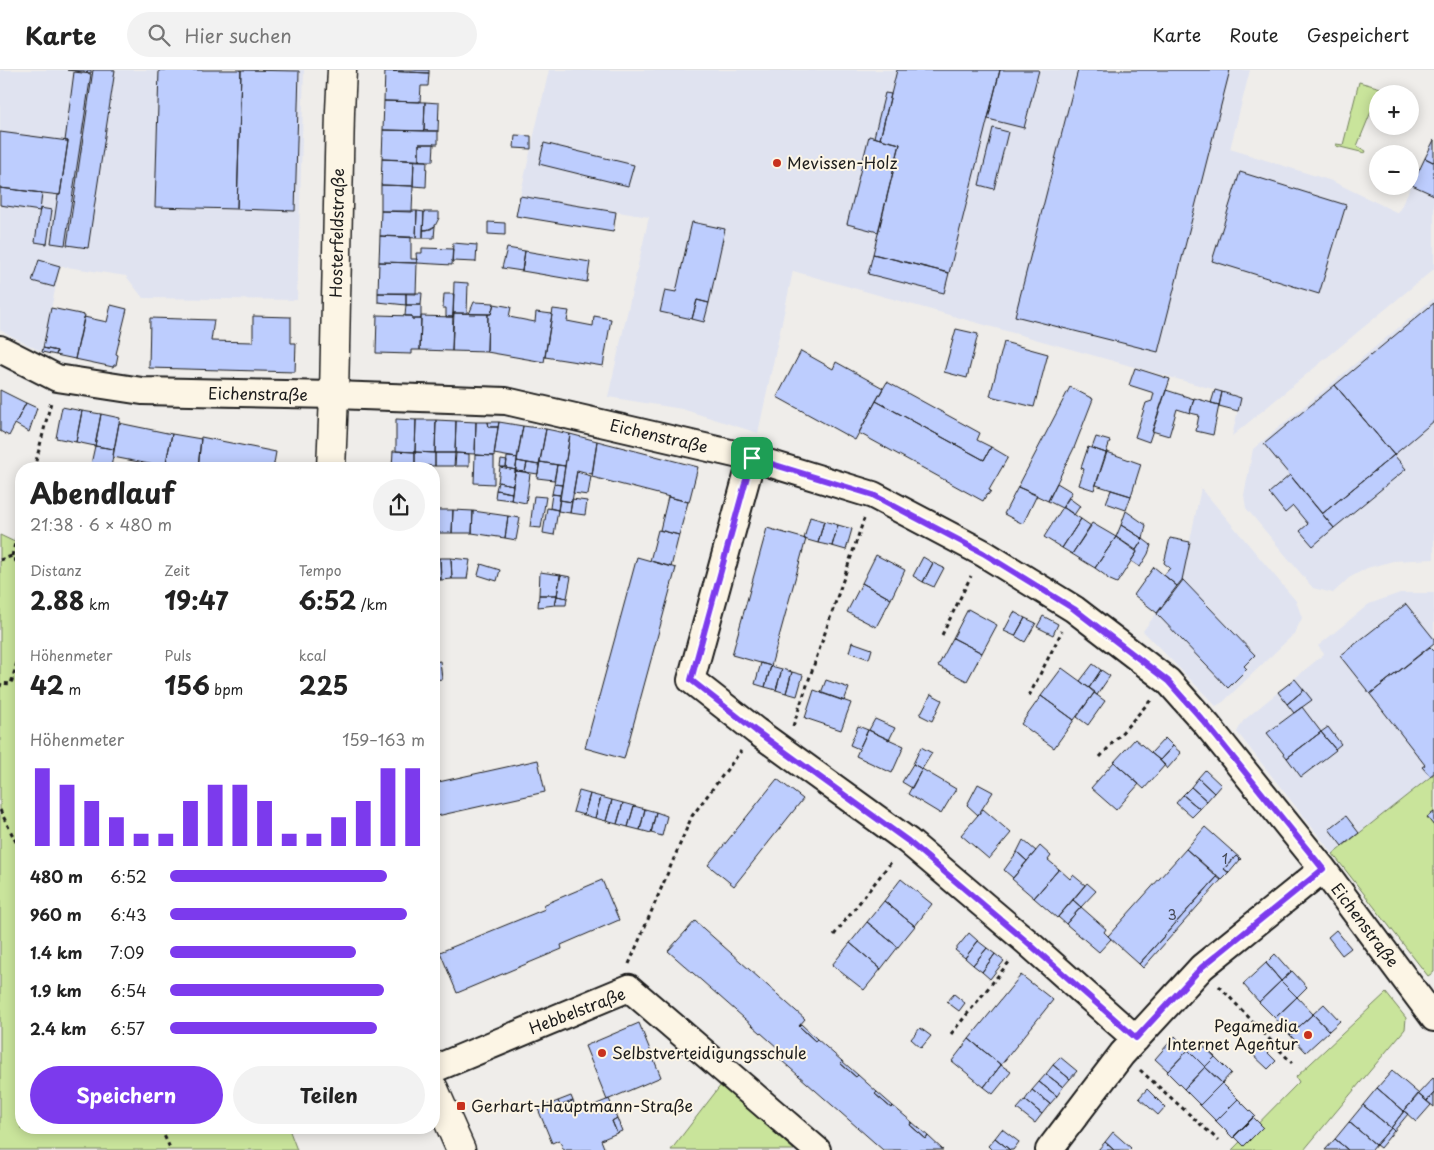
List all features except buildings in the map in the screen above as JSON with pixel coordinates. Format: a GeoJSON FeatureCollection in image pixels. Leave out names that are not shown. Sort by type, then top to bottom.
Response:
{"type":"FeatureCollection","features":[{"type":"Feature","properties":{"kind":"street","name":"Hosterfeldstraße"},"geometry":{"type":"LineString","coordinates":[[334,395],[342,70]]}},
{"type":"Feature","properties":{"kind":"street","name":"Eichenstraße"},"geometry":{"type":"LineString","coordinates":[[0,349],[57,378],[142,391],[506,401],[752,458],[873,495],[983,553],[1074,609],[1168,681],[1207,725],[1323,869],[1434,1018]]}},
{"type":"Feature","properties":{"kind":"street"},"geometry":{"type":"LineString","coordinates":[[331,462],[334,395]]}},
{"type":"Feature","properties":{"kind":"street"},"geometry":{"type":"LineString","coordinates":[[752,458],[691,680],[756,731],[908,841],[1026,941],[1129,1046]]}},
{"type":"Feature","properties":{"kind":"street"},"geometry":{"type":"LineString","coordinates":[[1049,1150],[1129,1046],[1202,967],[1323,869]]}},
{"type":"Feature","properties":{"kind":"street","name":"Hebbelstraße"},"geometry":{"type":"LineString","coordinates":[[440,1067],[629,988],[817,1150]]}},
{"type":"Feature","properties":{"kind":"street"},"geometry":{"type":"LineString","coordinates":[[440,1103],[461,1150]]}},
{"type":"Feature","properties":{"kind":"path"},"geometry":{"type":"LineString","coordinates":[[36,462],[57,378]]}},
{"type":"Feature","properties":{"kind":"path"},"geometry":{"type":"LineString","coordinates":[[784,751],[873,495]]}},
{"type":"Feature","properties":{"kind":"path"},"geometry":{"type":"LineString","coordinates":[[12,556],[15,544]]}},
{"type":"Feature","properties":{"kind":"path"},"geometry":{"type":"LineString","coordinates":[[942,635],[983,553]]}},
{"type":"Feature","properties":{"kind":"path"},"geometry":{"type":"LineString","coordinates":[[0,560],[12,556]]}},
{"type":"Feature","properties":{"kind":"path"},"geometry":{"type":"LineString","coordinates":[[12,556],[15,560]]}},
{"type":"Feature","properties":{"kind":"path"},"geometry":{"type":"LineString","coordinates":[[1029,696],[1074,609]]}},
{"type":"Feature","properties":{"kind":"path"},"geometry":{"type":"LineString","coordinates":[[0,687],[1,683],[11,684],[15,670]]}},
{"type":"Feature","properties":{"kind":"path"},"geometry":{"type":"LineString","coordinates":[[1100,757],[1168,681]]}},
{"type":"Feature","properties":{"kind":"path"},"geometry":{"type":"LineString","coordinates":[[629,988],[629,963],[692,816],[756,731]]}},
{"type":"Feature","properties":{"kind":"path"},"geometry":{"type":"LineString","coordinates":[[0,810],[15,840]]}},
{"type":"Feature","properties":{"kind":"path"},"geometry":{"type":"LineString","coordinates":[[834,935],[908,841]]}},
{"type":"Feature","properties":{"kind":"path"},"geometry":{"type":"LineString","coordinates":[[951,1034],[1026,941]]}},
{"type":"Feature","properties":{"kind":"path"},"geometry":{"type":"LineString","coordinates":[[1202,967],[1292,1062]]}},
{"type":"Feature","properties":{"kind":"path"},"geometry":{"type":"LineString","coordinates":[[1129,1046],[1218,1141]]}},
{"type":"Feature","properties":{"kind":"path"},"geometry":{"type":"LineString","coordinates":[[163,1134],[171,1150]]}},
{"type":"Feature","properties":{"kind":"shaded area"},"geometry":{"type":"Polygon","coordinates":[[[0,70],[304,70],[297,300],[143,298],[126,276],[60,266],[42,352],[0,330],[0,70]]]}},
{"type":"Feature","properties":{"kind":"shaded area"},"geometry":{"type":"Polygon","coordinates":[[[549,70],[1250,70],[1230,149],[1332,181],[1398,213],[1407,195],[1419,195],[1419,169],[1434,138],[1434,269],[1232,436],[1241,397],[793,271],[758,433],[682,409],[608,397],[649,217],[520,196],[549,70]]]}},
{"type":"Feature","properties":{"kind":"shaded area"},"geometry":{"type":"Polygon","coordinates":[[[1434,298],[1434,559],[1393,561],[1367,568],[1349,578],[1333,593],[1313,588],[1246,508],[1244,495],[1253,449],[1434,298]]]}},
{"type":"Feature","properties":{"kind":"shaded area"},"geometry":{"type":"Polygon","coordinates":[[[1201,488],[1296,601],[1302,618],[1294,634],[1223,702],[1216,706],[1143,631],[1182,579],[1201,488]]]}},
{"type":"Feature","properties":{"kind":"shaded area"},"geometry":{"type":"Polygon","coordinates":[[[1400,593],[1434,593],[1434,774],[1333,854],[1237,732],[1243,721],[1324,654],[1318,646],[1369,604],[1400,593]]]}},
{"type":"Feature","properties":{"kind":"green space"},"geometry":{"type":"Polygon","coordinates":[[[1359,82],[1370,85],[1369,116],[1357,146],[1366,151],[1365,153],[1336,146],[1336,144],[1343,145],[1359,82]]]}},
{"type":"Feature","properties":{"kind":"green space"},"geometry":{"type":"Polygon","coordinates":[[[0,535],[15,542],[15,1134],[291,1134],[297,1150],[0,1150],[0,535]]]}},
{"type":"Feature","properties":{"kind":"green space"},"geometry":{"type":"Polygon","coordinates":[[[1434,774],[1434,972],[1428,976],[1333,854],[1434,774]]]}},
{"type":"Feature","properties":{"kind":"green space"},"geometry":{"type":"Polygon","coordinates":[[[1386,993],[1406,1018],[1405,1029],[1304,1150],[1232,1150],[1299,1082],[1296,1077],[1386,993]]]}},
{"type":"Feature","properties":{"kind":"green space"},"geometry":{"type":"Polygon","coordinates":[[[721,1085],[794,1150],[671,1150],[721,1085]]]}},
{"type":"Feature","properties":{"kind":"place","name":"Mevissen-Holz"},"geometry":{"type":"Point","coordinates":[777,163]}},
{"type":"Feature","properties":{"kind":"place","name":"Pegamedia Internet Agentur"},"geometry":{"type":"Point","coordinates":[1308,1035]}},
{"type":"Feature","properties":{"kind":"place","name":"Selbstverteidigungsschule"},"geometry":{"type":"Point","coordinates":[602,1053]}},
{"type":"Feature","properties":{"kind":"place","name":"Gerhart-Hauptmann-Straße"},"geometry":{"type":"Point","coordinates":[461,1106]}},
{"type":"Feature","properties":{"kind":"route"},"geometry":{"type":"LineString","coordinates":[[752,458],[873,495],[983,553],[1074,609],[1168,681],[1207,725],[1323,869],[1202,967],[1136,1038],[908,841],[756,731],[691,680],[752,458]]}}]}
